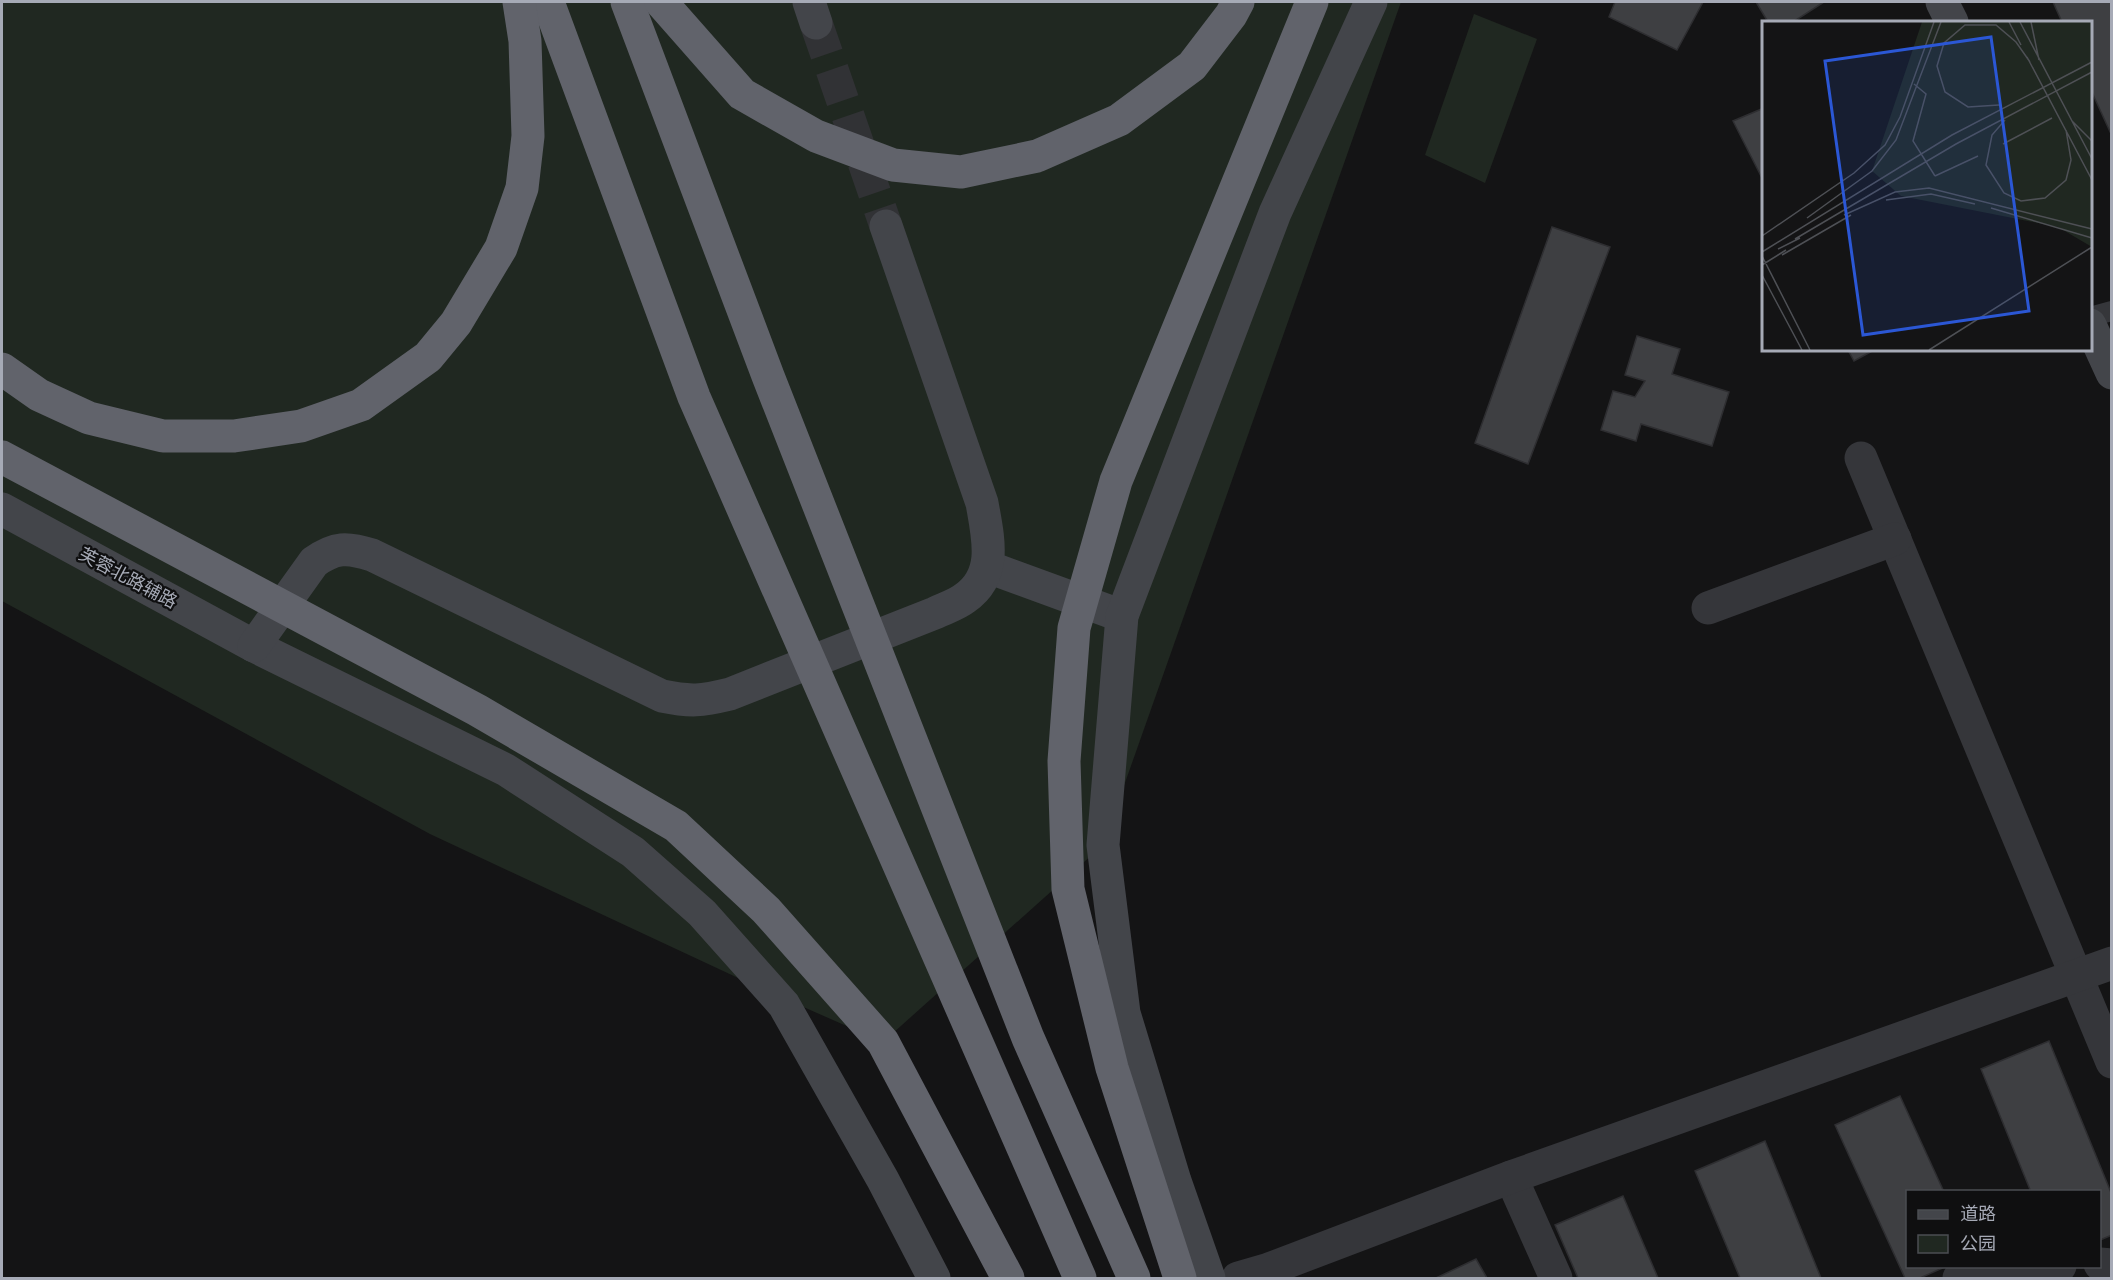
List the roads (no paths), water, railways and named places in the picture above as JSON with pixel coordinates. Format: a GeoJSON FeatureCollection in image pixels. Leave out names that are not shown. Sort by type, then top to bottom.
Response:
{"type":"FeatureCollection","features":[{"type":"Feature","properties":{"kind":"highway"},"geometry":{"type":"LineString","coordinates":[[2,369],[39,395],[89,418],[163,436],[234,436],[301,426],[361,405],[428,357],[456,323],[501,248],[522,188],[528,135],[525,41],[519,2]]}},
{"type":"Feature","properties":{"kind":"highway"},"geometry":{"type":"LineString","coordinates":[[548,2],[694,397],[1080,1278]]}},
{"type":"Feature","properties":{"kind":"highway"},"geometry":{"type":"LineString","coordinates":[[627,2],[768,376],[1028,1038],[1134,1278]]}},
{"type":"Feature","properties":{"kind":"highway"},"geometry":{"type":"LineString","coordinates":[[661,2],[742,94],[816,136],[893,165],[962,172],[1037,156],[1119,120],[1192,66],[1231,15],[1238,2]]}},
{"type":"Feature","properties":{"kind":"highway"},"geometry":{"type":"LineString","coordinates":[[1182,1278],[1166,1240],[1112,1068],[1068,889],[1064,761],[1074,628],[1116,481],[1312,2]]}},
{"type":"Feature","properties":{"kind":"highway"},"geometry":{"type":"LineString","coordinates":[[2,457],[67,494],[477,710],[676,825],[766,910],[883,1042],[1008,1278]]}},
{"type":"Feature","properties":{"kind":"street"},"geometry":{"type":"LineString","coordinates":[[1209,1278],[1175,1181],[1124,1013],[1103,845],[1122,616],[1275,213],[1371,2]]}},
{"type":"Feature","properties":{"kind":"street"},"geometry":{"type":"LineString","coordinates":[[1942,2],[1952,21]]}},
{"type":"Feature","properties":{"kind":"street"},"geometry":{"type":"LineString","coordinates":[[254,646],[314,562],[328,552],[343,549],[357,550],[372,555],[662,696],[686,701],[702,701],[730,694],[935,613],[964,599],[979,586],[988,567],[988,539],[982,503],[886,226]]}},
{"type":"Feature","properties":{"kind":"street"},"geometry":{"type":"LineString","coordinates":[[2092,327],[2112,373]]}},
{"type":"Feature","properties":{"kind":"street"},"geometry":{"type":"LineString","coordinates":[[1861,458],[2112,1062]]}},
{"type":"Feature","properties":{"kind":"street","name":"芙蓉北路辅路"},"geometry":{"type":"LineString","coordinates":[[2,509],[254,646],[506,770],[633,852],[702,913],[784,1005],[883,1180],[934,1278]]}},
{"type":"Feature","properties":{"kind":"street"},"geometry":{"type":"LineString","coordinates":[[1708,608],[1895,539]]}},
{"type":"Feature","properties":{"kind":"street"},"geometry":{"type":"LineString","coordinates":[[988,567],[1122,616]]}},
{"type":"Feature","properties":{"kind":"street"},"geometry":{"type":"LineString","coordinates":[[1238,1278],[1269,1269],[1511,1177],[2112,963]]}},
{"type":"Feature","properties":{"kind":"street"},"geometry":{"type":"LineString","coordinates":[[1511,1177],[1556,1278]]}},
{"type":"Feature","properties":{"kind":"street"},"geometry":{"type":"LineString","coordinates":[[1959,1278],[2036,1268]]}},
{"type":"Feature","properties":{"kind":"lane"},"geometry":{"type":"LineString","coordinates":[[2092,317],[2112,310]]}},
{"type":"Feature","properties":{"kind":"tunnel"},"geometry":{"type":"LineString","coordinates":[[816,23],[886,226]]}}]}
